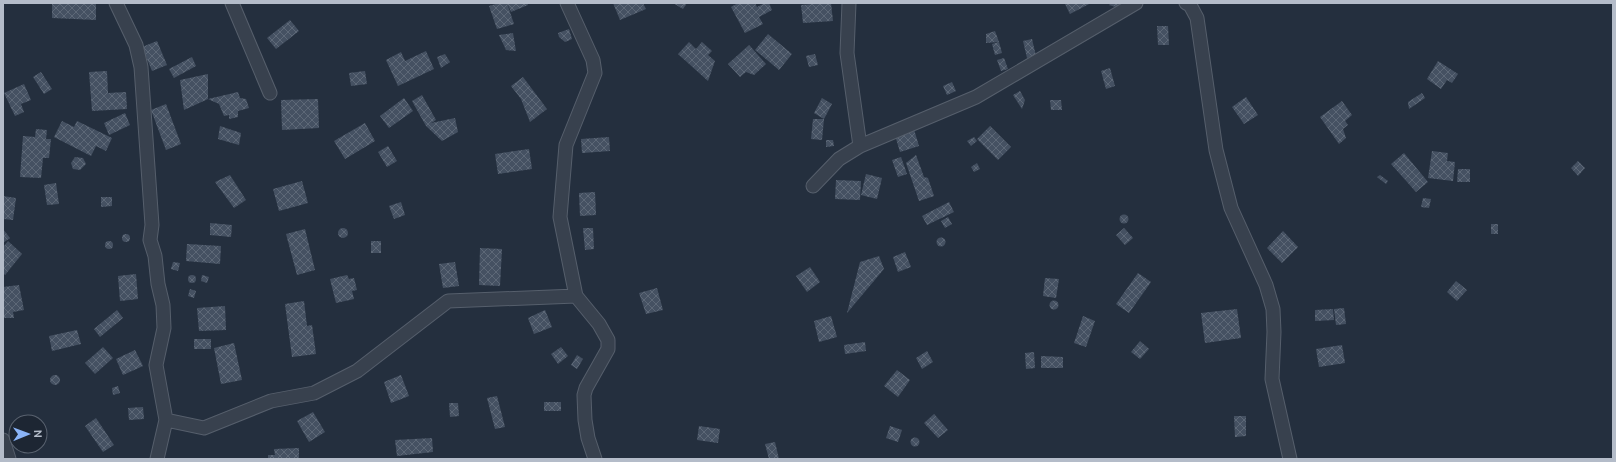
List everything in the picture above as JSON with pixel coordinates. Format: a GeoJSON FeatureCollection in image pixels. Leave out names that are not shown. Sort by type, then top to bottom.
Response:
{"type":"FeatureCollection","features":[{"type":"Feature","properties":{"kind":"street"},"geometry":{"type":"LineString","coordinates":[[116,3],[136,45],[141,67],[152,225],[150,240],[155,256],[158,284],[163,305],[164,328],[156,365],[166,420],[156,459]]}},
{"type":"Feature","properties":{"kind":"street"},"geometry":{"type":"LineString","coordinates":[[232,3],[270,93]]}},
{"type":"Feature","properties":{"kind":"street"},"geometry":{"type":"LineString","coordinates":[[567,3],[593,60],[595,73],[566,145],[560,217],[576,296],[599,324],[608,340],[608,349],[586,388],[584,395],[585,420],[595,459]]}},
{"type":"Feature","properties":{"kind":"street"},"geometry":{"type":"LineString","coordinates":[[849,3],[847,53],[860,146]]}},
{"type":"Feature","properties":{"kind":"street"},"geometry":{"type":"LineString","coordinates":[[813,186],[839,159],[860,146],[976,96],[1136,3]]}},
{"type":"Feature","properties":{"kind":"street"},"geometry":{"type":"LineString","coordinates":[[1186,3],[1190,5],[1197,18],[1216,150],[1231,208],[1266,285],[1273,309],[1274,332],[1272,379],[1290,459]]}},
{"type":"Feature","properties":{"kind":"street"},"geometry":{"type":"LineString","coordinates":[[166,420],[204,428],[271,401],[314,393],[357,371],[448,301],[576,296]]}},
{"type":"Feature","properties":{"kind":"street"},"geometry":{"type":"LineString","coordinates":[[3,440],[10,459]]}},
{"type":"Feature","properties":{"kind":"building"},"geometry":{"type":"Polygon","coordinates":[[[52,3],[96,3],[96,20],[52,18],[52,3]]]}},
{"type":"Feature","properties":{"kind":"building"},"geometry":{"type":"Polygon","coordinates":[[[499,3],[507,3],[514,24],[497,29],[489,6],[499,3]]]}},
{"type":"Feature","properties":{"kind":"building"},"geometry":{"type":"Polygon","coordinates":[[[507,3],[527,3],[528,5],[511,12],[507,3]]]}},
{"type":"Feature","properties":{"kind":"building"},"geometry":{"type":"Polygon","coordinates":[[[613,3],[643,3],[646,9],[620,20],[613,3]]]}},
{"type":"Feature","properties":{"kind":"building"},"geometry":{"type":"Polygon","coordinates":[[[673,3],[687,3],[683,9],[673,3]]]}},
{"type":"Feature","properties":{"kind":"building"},"geometry":{"type":"Polygon","coordinates":[[[738,3],[755,3],[757,7],[765,3],[769,3],[772,10],[759,17],[763,24],[745,33],[731,7],[738,3]]]}},
{"type":"Feature","properties":{"kind":"building"},"geometry":{"type":"Polygon","coordinates":[[[831,3],[833,21],[803,23],[801,5],[831,3]]]}},
{"type":"Feature","properties":{"kind":"building"},"geometry":{"type":"Polygon","coordinates":[[[1091,3],[1070,14],[1065,4],[1091,3]]]}},
{"type":"Feature","properties":{"kind":"building"},"geometry":{"type":"Polygon","coordinates":[[[1111,3],[1122,3],[1119,8],[1109,5],[1111,3]]]}},
{"type":"Feature","properties":{"kind":"building"},"geometry":{"type":"Polygon","coordinates":[[[290,20],[299,31],[276,49],[267,38],[290,20]]]}},
{"type":"Feature","properties":{"kind":"building"},"geometry":{"type":"Polygon","coordinates":[[[1157,26],[1168,26],[1169,45],[1158,45],[1157,26]]]}},
{"type":"Feature","properties":{"kind":"building"},"geometry":{"type":"Polygon","coordinates":[[[569,29],[572,39],[565,42],[559,37],[558,33],[569,29]]]}},
{"type":"Feature","properties":{"kind":"building"},"geometry":{"type":"Polygon","coordinates":[[[995,31],[999,42],[986,43],[986,34],[995,31]]]}},
{"type":"Feature","properties":{"kind":"building"},"geometry":{"type":"Polygon","coordinates":[[[513,33],[516,51],[506,50],[499,35],[513,33]]]}},
{"type":"Feature","properties":{"kind":"building"},"geometry":{"type":"Polygon","coordinates":[[[768,34],[792,54],[779,70],[755,50],[768,34]]]}},
{"type":"Feature","properties":{"kind":"building"},"geometry":{"type":"Polygon","coordinates":[[[1032,39],[1036,56],[1027,58],[1023,41],[1032,39]]]}},
{"type":"Feature","properties":{"kind":"building"},"geometry":{"type":"Polygon","coordinates":[[[157,41],[167,65],[152,71],[142,47],[157,41]]]}},
{"type":"Feature","properties":{"kind":"building"},"geometry":{"type":"Polygon","coordinates":[[[689,42],[696,49],[702,42],[712,51],[708,55],[715,61],[708,81],[678,54],[689,42]]]}},
{"type":"Feature","properties":{"kind":"building"},"geometry":{"type":"Polygon","coordinates":[[[999,42],[1002,53],[995,55],[992,44],[999,42]]]}},
{"type":"Feature","properties":{"kind":"building"},"geometry":{"type":"Polygon","coordinates":[[[749,45],[766,64],[754,75],[746,72],[740,77],[728,64],[749,45]]]}},
{"type":"Feature","properties":{"kind":"building"},"geometry":{"type":"Polygon","coordinates":[[[426,51],[434,69],[398,86],[386,60],[401,52],[405,61],[426,51]]]}},
{"type":"Feature","properties":{"kind":"building"},"geometry":{"type":"Polygon","coordinates":[[[445,54],[450,62],[441,68],[437,57],[445,54]]]}},
{"type":"Feature","properties":{"kind":"building"},"geometry":{"type":"Polygon","coordinates":[[[815,54],[818,65],[809,67],[806,56],[815,54]]]}},
{"type":"Feature","properties":{"kind":"building"},"geometry":{"type":"Polygon","coordinates":[[[192,57],[196,66],[174,78],[169,69],[192,57]]]}},
{"type":"Feature","properties":{"kind":"building"},"geometry":{"type":"Polygon","coordinates":[[[1004,58],[1008,69],[1001,71],[997,60],[1004,58]]]}},
{"type":"Feature","properties":{"kind":"building"},"geometry":{"type":"Polygon","coordinates":[[[1438,61],[1458,74],[1452,83],[1447,80],[1441,89],[1427,79],[1438,61]]]}},
{"type":"Feature","properties":{"kind":"building"},"geometry":{"type":"Polygon","coordinates":[[[1110,68],[1115,86],[1106,89],[1101,71],[1110,68]]]}},
{"type":"Feature","properties":{"kind":"building"},"geometry":{"type":"Polygon","coordinates":[[[107,71],[108,93],[126,92],[127,109],[92,111],[89,72],[107,71]]]}},
{"type":"Feature","properties":{"kind":"building"},"geometry":{"type":"Polygon","coordinates":[[[365,71],[367,84],[351,86],[349,73],[365,71]]]}},
{"type":"Feature","properties":{"kind":"building"},"geometry":{"type":"Polygon","coordinates":[[[41,72],[52,89],[44,94],[33,77],[41,72]]]}},
{"type":"Feature","properties":{"kind":"building"},"geometry":{"type":"Polygon","coordinates":[[[208,74],[208,99],[184,110],[180,80],[208,74]]]}},
{"type":"Feature","properties":{"kind":"building"},"geometry":{"type":"Polygon","coordinates":[[[523,77],[547,109],[530,122],[521,99],[511,86],[523,77]]]}},
{"type":"Feature","properties":{"kind":"building"},"geometry":{"type":"Polygon","coordinates":[[[952,82],[956,91],[947,95],[943,86],[952,82]]]}},
{"type":"Feature","properties":{"kind":"building"},"geometry":{"type":"Polygon","coordinates":[[[24,84],[31,100],[21,104],[24,112],[15,116],[4,93],[24,84]]]}},
{"type":"Feature","properties":{"kind":"building"},"geometry":{"type":"Polygon","coordinates":[[[1020,91],[1025,100],[1022,109],[1013,95],[1020,91]]]}},
{"type":"Feature","properties":{"kind":"building"},"geometry":{"type":"Polygon","coordinates":[[[238,92],[240,98],[246,99],[249,108],[238,111],[238,117],[229,119],[229,115],[224,116],[219,104],[208,99],[238,92]]]}},
{"type":"Feature","properties":{"kind":"building"},"geometry":{"type":"Polygon","coordinates":[[[1422,93],[1425,98],[1409,109],[1408,102],[1422,93]]]}},
{"type":"Feature","properties":{"kind":"building"},"geometry":{"type":"Polygon","coordinates":[[[422,95],[436,120],[431,123],[455,118],[458,132],[442,141],[426,126],[412,101],[422,95]]]}},
{"type":"Feature","properties":{"kind":"building"},"geometry":{"type":"Polygon","coordinates":[[[1246,97],[1258,115],[1244,124],[1232,107],[1246,97]]]}},
{"type":"Feature","properties":{"kind":"building"},"geometry":{"type":"Polygon","coordinates":[[[404,98],[413,111],[389,128],[380,116],[404,98]]]}},
{"type":"Feature","properties":{"kind":"building"},"geometry":{"type":"Polygon","coordinates":[[[822,98],[832,104],[824,119],[814,113],[822,98]]]}},
{"type":"Feature","properties":{"kind":"building"},"geometry":{"type":"Polygon","coordinates":[[[318,99],[319,128],[282,130],[281,100],[318,99]]]}},
{"type":"Feature","properties":{"kind":"building"},"geometry":{"type":"Polygon","coordinates":[[[1050,100],[1061,100],[1062,110],[1051,110],[1050,100]]]}},
{"type":"Feature","properties":{"kind":"building"},"geometry":{"type":"Polygon","coordinates":[[[1342,101],[1352,115],[1345,121],[1348,125],[1343,129],[1346,138],[1339,144],[1320,117],[1342,101]]]}},
{"type":"Feature","properties":{"kind":"building"},"geometry":{"type":"Polygon","coordinates":[[[166,104],[181,144],[166,150],[151,110],[166,104]]]}},
{"type":"Feature","properties":{"kind":"building"},"geometry":{"type":"Polygon","coordinates":[[[125,113],[130,125],[109,135],[104,123],[125,113]]]}},
{"type":"Feature","properties":{"kind":"building"},"geometry":{"type":"Polygon","coordinates":[[[813,119],[824,119],[822,140],[811,139],[813,119]]]}},
{"type":"Feature","properties":{"kind":"building"},"geometry":{"type":"Polygon","coordinates":[[[62,121],[74,127],[77,121],[112,138],[106,151],[96,146],[91,156],[54,137],[62,121]]]}},
{"type":"Feature","properties":{"kind":"building"},"geometry":{"type":"Polygon","coordinates":[[[365,123],[375,141],[345,159],[334,141],[365,123]]]}},
{"type":"Feature","properties":{"kind":"building"},"geometry":{"type":"Polygon","coordinates":[[[220,126],[241,133],[239,145],[218,139],[220,126]]]}},
{"type":"Feature","properties":{"kind":"building"},"geometry":{"type":"Polygon","coordinates":[[[913,126],[919,146],[900,152],[894,132],[913,126]]]}},
{"type":"Feature","properties":{"kind":"building"},"geometry":{"type":"Polygon","coordinates":[[[990,126],[1011,147],[998,160],[977,139],[990,126]]]}},
{"type":"Feature","properties":{"kind":"building"},"geometry":{"type":"Polygon","coordinates":[[[36,129],[47,130],[46,139],[51,139],[49,158],[43,158],[41,178],[20,177],[23,136],[35,137],[36,129]]]}},
{"type":"Feature","properties":{"kind":"building"},"geometry":{"type":"Polygon","coordinates":[[[609,137],[610,151],[582,153],[581,139],[609,137]]]}},
{"type":"Feature","properties":{"kind":"building"},"geometry":{"type":"Polygon","coordinates":[[[974,137],[977,141],[971,146],[967,141],[974,137]]]}},
{"type":"Feature","properties":{"kind":"building"},"geometry":{"type":"Polygon","coordinates":[[[826,140],[833,140],[834,146],[826,147],[826,140]]]}},
{"type":"Feature","properties":{"kind":"building"},"geometry":{"type":"Polygon","coordinates":[[[388,146],[397,161],[387,167],[378,152],[388,146]]]}},
{"type":"Feature","properties":{"kind":"building"},"geometry":{"type":"Polygon","coordinates":[[[529,149],[532,169],[498,174],[495,154],[529,149]]]}},
{"type":"Feature","properties":{"kind":"building"},"geometry":{"type":"Polygon","coordinates":[[[1432,151],[1448,153],[1447,161],[1455,162],[1453,181],[1428,178],[1432,151]]]}},
{"type":"Feature","properties":{"kind":"building"},"geometry":{"type":"Polygon","coordinates":[[[1404,153],[1428,182],[1416,192],[1391,164],[1404,153]]]}},
{"type":"Feature","properties":{"kind":"building"},"geometry":{"type":"Polygon","coordinates":[[[916,155],[924,177],[928,178],[934,196],[919,201],[906,163],[916,155]]]}},
{"type":"Feature","properties":{"kind":"building"},"geometry":{"type":"Polygon","coordinates":[[[75,157],[83,158],[86,164],[80,170],[73,169],[71,163],[75,157]]]}},
{"type":"Feature","properties":{"kind":"building"},"geometry":{"type":"Polygon","coordinates":[[[901,157],[907,174],[898,177],[892,160],[901,157]]]}},
{"type":"Feature","properties":{"kind":"building"},"geometry":{"type":"Polygon","coordinates":[[[1578,161],[1585,168],[1578,176],[1571,168],[1578,161]]]}},
{"type":"Feature","properties":{"kind":"building"},"geometry":{"type":"Polygon","coordinates":[[[977,163],[980,169],[974,172],[971,167],[977,163]]]}},
{"type":"Feature","properties":{"kind":"building"},"geometry":{"type":"Polygon","coordinates":[[[1458,169],[1470,169],[1470,182],[1457,182],[1458,169]]]}},
{"type":"Feature","properties":{"kind":"building"},"geometry":{"type":"Polygon","coordinates":[[[866,174],[882,178],[877,199],[861,195],[866,174]]]}},
{"type":"Feature","properties":{"kind":"building"},"geometry":{"type":"Polygon","coordinates":[[[230,175],[246,200],[234,208],[215,182],[230,175]]]}},
{"type":"Feature","properties":{"kind":"building"},"geometry":{"type":"Polygon","coordinates":[[[1380,175],[1388,181],[1386,184],[1377,177],[1380,175]]]}},
{"type":"Feature","properties":{"kind":"building"},"geometry":{"type":"Polygon","coordinates":[[[836,180],[861,181],[860,200],[835,199],[836,180]]]}},
{"type":"Feature","properties":{"kind":"building"},"geometry":{"type":"Polygon","coordinates":[[[302,181],[308,203],[279,211],[273,189],[302,181]]]}},
{"type":"Feature","properties":{"kind":"building"},"geometry":{"type":"Polygon","coordinates":[[[56,183],[59,204],[47,205],[44,185],[56,183]]]}},
{"type":"Feature","properties":{"kind":"building"},"geometry":{"type":"Polygon","coordinates":[[[595,192],[596,215],[580,216],[579,193],[595,192]]]}},
{"type":"Feature","properties":{"kind":"building"},"geometry":{"type":"Polygon","coordinates":[[[3,196],[16,198],[13,220],[3,219],[3,196]]]}},
{"type":"Feature","properties":{"kind":"building"},"geometry":{"type":"Polygon","coordinates":[[[101,197],[112,197],[112,206],[101,207],[101,197]]]}},
{"type":"Feature","properties":{"kind":"building"},"geometry":{"type":"Polygon","coordinates":[[[1423,198],[1431,199],[1429,208],[1421,207],[1423,198]]]}},
{"type":"Feature","properties":{"kind":"building"},"geometry":{"type":"Polygon","coordinates":[[[401,202],[405,215],[394,219],[389,206],[401,202]]]}},
{"type":"Feature","properties":{"kind":"building"},"geometry":{"type":"Polygon","coordinates":[[[949,202],[954,212],[927,225],[922,216],[949,202]]]}},
{"type":"Feature","properties":{"kind":"building"},"geometry":{"type":"Polygon","coordinates":[[[1124,214],[1129,219],[1124,224],[1119,219],[1124,214]]]}},
{"type":"Feature","properties":{"kind":"building"},"geometry":{"type":"Polygon","coordinates":[[[948,217],[952,224],[945,228],[941,221],[948,217]]]}},
{"type":"Feature","properties":{"kind":"building"},"geometry":{"type":"Polygon","coordinates":[[[210,223],[232,225],[231,237],[210,235],[210,223]]]}},
{"type":"Feature","properties":{"kind":"building"},"geometry":{"type":"Polygon","coordinates":[[[1491,224],[1498,224],[1498,234],[1491,234],[1491,224]]]}},
{"type":"Feature","properties":{"kind":"building"},"geometry":{"type":"Polygon","coordinates":[[[341,228],[345,228],[347,229],[347,237],[341,238],[338,235],[338,231],[341,228]]]}},
{"type":"Feature","properties":{"kind":"building"},"geometry":{"type":"Polygon","coordinates":[[[583,228],[593,228],[594,249],[585,250],[583,228]]]}},
{"type":"Feature","properties":{"kind":"building"},"geometry":{"type":"Polygon","coordinates":[[[1124,228],[1133,238],[1125,245],[1116,235],[1124,228]]]}},
{"type":"Feature","properties":{"kind":"building"},"geometry":{"type":"Polygon","coordinates":[[[3,229],[10,238],[3,243],[3,229]]]}},
{"type":"Feature","properties":{"kind":"building"},"geometry":{"type":"Polygon","coordinates":[[[305,229],[315,270],[297,275],[286,234],[305,229]]]}},
{"type":"Feature","properties":{"kind":"building"},"geometry":{"type":"Polygon","coordinates":[[[1283,231],[1298,247],[1282,263],[1267,248],[1283,231]]]}},
{"type":"Feature","properties":{"kind":"building"},"geometry":{"type":"Polygon","coordinates":[[[126,234],[129,235],[129,241],[126,242],[123,241],[122,238],[123,235],[126,234]]]}},
{"type":"Feature","properties":{"kind":"building"},"geometry":{"type":"Polygon","coordinates":[[[941,237],[946,242],[941,247],[936,242],[941,237]]]}},
{"type":"Feature","properties":{"kind":"building"},"geometry":{"type":"Polygon","coordinates":[[[8,241],[22,254],[5,275],[3,273],[3,247],[8,241]]]}},
{"type":"Feature","properties":{"kind":"building"},"geometry":{"type":"Polygon","coordinates":[[[107,241],[111,241],[113,245],[111,249],[107,249],[105,247],[105,243],[107,241]]]}},
{"type":"Feature","properties":{"kind":"building"},"geometry":{"type":"Polygon","coordinates":[[[371,241],[381,241],[381,253],[371,253],[371,241]]]}},
{"type":"Feature","properties":{"kind":"building"},"geometry":{"type":"Polygon","coordinates":[[[187,244],[221,246],[220,264],[186,261],[187,244]]]}},
{"type":"Feature","properties":{"kind":"building"},"geometry":{"type":"Polygon","coordinates":[[[480,248],[502,249],[500,286],[479,285],[480,248]]]}},
{"type":"Feature","properties":{"kind":"building"},"geometry":{"type":"Polygon","coordinates":[[[905,252],[911,267],[898,272],[893,257],[905,252]]]}},
{"type":"Feature","properties":{"kind":"building"},"geometry":{"type":"Polygon","coordinates":[[[879,256],[884,269],[847,313],[860,262],[879,256]]]}},
{"type":"Feature","properties":{"kind":"building"},"geometry":{"type":"Polygon","coordinates":[[[173,262],[180,263],[178,271],[171,269],[173,262]]]}},
{"type":"Feature","properties":{"kind":"building"},"geometry":{"type":"Polygon","coordinates":[[[455,262],[459,286],[443,288],[439,264],[455,262]]]}},
{"type":"Feature","properties":{"kind":"building"},"geometry":{"type":"Polygon","coordinates":[[[810,267],[820,282],[807,292],[796,276],[810,267]]]}},
{"type":"Feature","properties":{"kind":"building"},"geometry":{"type":"Polygon","coordinates":[[[1138,273],[1151,282],[1129,313],[1116,304],[1138,273]]]}},
{"type":"Feature","properties":{"kind":"building"},"geometry":{"type":"Polygon","coordinates":[[[136,274],[138,299],[120,301],[118,276],[136,274]]]}},
{"type":"Feature","properties":{"kind":"building"},"geometry":{"type":"Polygon","coordinates":[[[192,275],[195,276],[195,282],[192,283],[189,282],[188,279],[189,276],[192,275]]]}},
{"type":"Feature","properties":{"kind":"building"},"geometry":{"type":"Polygon","coordinates":[[[202,275],[209,277],[207,283],[201,281],[202,275]]]}},
{"type":"Feature","properties":{"kind":"building"},"geometry":{"type":"Polygon","coordinates":[[[347,275],[349,279],[354,278],[357,290],[352,291],[354,299],[336,303],[330,279],[347,275]]]}},
{"type":"Feature","properties":{"kind":"building"},"geometry":{"type":"Polygon","coordinates":[[[1045,278],[1059,279],[1056,298],[1043,296],[1045,278]]]}},
{"type":"Feature","properties":{"kind":"building"},"geometry":{"type":"Polygon","coordinates":[[[1456,281],[1467,290],[1457,301],[1447,292],[1456,281]]]}},
{"type":"Feature","properties":{"kind":"building"},"geometry":{"type":"Polygon","coordinates":[[[19,285],[24,310],[13,312],[14,318],[3,318],[3,287],[19,285]]]}},
{"type":"Feature","properties":{"kind":"building"},"geometry":{"type":"Polygon","coordinates":[[[657,288],[663,310],[646,314],[639,293],[657,288]]]}},
{"type":"Feature","properties":{"kind":"building"},"geometry":{"type":"Polygon","coordinates":[[[190,289],[196,291],[194,298],[188,296],[190,289]]]}},
{"type":"Feature","properties":{"kind":"building"},"geometry":{"type":"Polygon","coordinates":[[[1054,300],[1059,305],[1054,310],[1049,305],[1054,300]]]}},
{"type":"Feature","properties":{"kind":"building"},"geometry":{"type":"Polygon","coordinates":[[[304,301],[307,326],[312,325],[316,354],[292,357],[285,304],[304,301]]]}},
{"type":"Feature","properties":{"kind":"building"},"geometry":{"type":"Polygon","coordinates":[[[225,306],[226,330],[199,331],[197,308],[225,306]]]}},
{"type":"Feature","properties":{"kind":"building"},"geometry":{"type":"Polygon","coordinates":[[[1344,308],[1346,324],[1336,325],[1334,309],[1344,308]]]}},
{"type":"Feature","properties":{"kind":"building"},"geometry":{"type":"Polygon","coordinates":[[[1237,309],[1241,338],[1205,343],[1201,313],[1237,309]]]}},
{"type":"Feature","properties":{"kind":"building"},"geometry":{"type":"Polygon","coordinates":[[[1333,309],[1334,320],[1315,321],[1315,310],[1333,309]]]}},
{"type":"Feature","properties":{"kind":"building"},"geometry":{"type":"Polygon","coordinates":[[[117,310],[123,318],[100,337],[94,329],[117,310]]]}},
{"type":"Feature","properties":{"kind":"building"},"geometry":{"type":"Polygon","coordinates":[[[545,310],[552,327],[534,334],[528,318],[545,310]]]}},
{"type":"Feature","properties":{"kind":"building"},"geometry":{"type":"Polygon","coordinates":[[[831,316],[837,337],[819,342],[814,321],[831,316]]]}},
{"type":"Feature","properties":{"kind":"building"},"geometry":{"type":"Polygon","coordinates":[[[1083,316],[1095,321],[1086,347],[1074,343],[1083,316]]]}},
{"type":"Feature","properties":{"kind":"building"},"geometry":{"type":"Polygon","coordinates":[[[77,330],[81,344],[52,351],[49,336],[77,330]]]}},
{"type":"Feature","properties":{"kind":"building"},"geometry":{"type":"Polygon","coordinates":[[[194,339],[211,339],[211,349],[194,349],[194,339]]]}},
{"type":"Feature","properties":{"kind":"building"},"geometry":{"type":"Polygon","coordinates":[[[1140,341],[1149,349],[1140,359],[1131,352],[1140,341]]]}},
{"type":"Feature","properties":{"kind":"building"},"geometry":{"type":"Polygon","coordinates":[[[865,342],[866,351],[845,354],[844,345],[865,342]]]}},
{"type":"Feature","properties":{"kind":"building"},"geometry":{"type":"Polygon","coordinates":[[[234,343],[242,380],[221,384],[214,348],[234,343]]]}},
{"type":"Feature","properties":{"kind":"building"},"geometry":{"type":"Polygon","coordinates":[[[1342,345],[1345,363],[1319,367],[1316,349],[1342,345]]]}},
{"type":"Feature","properties":{"kind":"building"},"geometry":{"type":"Polygon","coordinates":[[[103,347],[113,358],[95,374],[85,363],[103,347]]]}},
{"type":"Feature","properties":{"kind":"building"},"geometry":{"type":"Polygon","coordinates":[[[561,347],[568,356],[558,364],[551,354],[561,347]]]}},
{"type":"Feature","properties":{"kind":"building"},"geometry":{"type":"Polygon","coordinates":[[[135,350],[143,366],[123,375],[116,359],[135,350]]]}},
{"type":"Feature","properties":{"kind":"building"},"geometry":{"type":"Polygon","coordinates":[[[927,351],[933,362],[922,369],[916,358],[927,351]]]}},
{"type":"Feature","properties":{"kind":"building"},"geometry":{"type":"Polygon","coordinates":[[[1034,352],[1035,368],[1026,369],[1025,353],[1034,352]]]}},
{"type":"Feature","properties":{"kind":"building"},"geometry":{"type":"Polygon","coordinates":[[[577,355],[583,359],[577,369],[571,365],[577,355]]]}},
{"type":"Feature","properties":{"kind":"building"},"geometry":{"type":"Polygon","coordinates":[[[1041,356],[1063,357],[1063,368],[1041,368],[1041,356]]]}},
{"type":"Feature","properties":{"kind":"building"},"geometry":{"type":"Polygon","coordinates":[[[897,370],[910,380],[898,397],[884,386],[897,370]]]}},
{"type":"Feature","properties":{"kind":"building"},"geometry":{"type":"Polygon","coordinates":[[[53,375],[57,375],[59,376],[59,384],[53,385],[50,382],[50,378],[53,375]]]}},
{"type":"Feature","properties":{"kind":"building"},"geometry":{"type":"Polygon","coordinates":[[[401,375],[409,396],[391,403],[384,382],[401,375]]]}},
{"type":"Feature","properties":{"kind":"building"},"geometry":{"type":"Polygon","coordinates":[[[118,386],[120,393],[113,395],[112,388],[118,386]]]}},
{"type":"Feature","properties":{"kind":"building"},"geometry":{"type":"Polygon","coordinates":[[[497,396],[505,427],[495,429],[487,398],[497,396]]]}},
{"type":"Feature","properties":{"kind":"building"},"geometry":{"type":"Polygon","coordinates":[[[544,402],[561,402],[561,411],[544,411],[544,402]]]}},
{"type":"Feature","properties":{"kind":"building"},"geometry":{"type":"Polygon","coordinates":[[[449,403],[458,403],[459,416],[450,417],[449,403]]]}},
{"type":"Feature","properties":{"kind":"building"},"geometry":{"type":"Polygon","coordinates":[[[143,407],[144,419],[129,420],[128,408],[143,407]]]}},
{"type":"Feature","properties":{"kind":"building"},"geometry":{"type":"Polygon","coordinates":[[[313,412],[325,432],[309,442],[297,421],[313,412]]]}},
{"type":"Feature","properties":{"kind":"building"},"geometry":{"type":"Polygon","coordinates":[[[934,414],[948,430],[938,438],[924,423],[934,414]]]}},
{"type":"Feature","properties":{"kind":"building"},"geometry":{"type":"Polygon","coordinates":[[[1234,416],[1246,416],[1246,436],[1235,437],[1234,416]]]}},
{"type":"Feature","properties":{"kind":"building"},"geometry":{"type":"Polygon","coordinates":[[[96,418],[114,445],[103,452],[85,426],[96,418]]]}},
{"type":"Feature","properties":{"kind":"building"},"geometry":{"type":"Polygon","coordinates":[[[699,426],[720,429],[718,443],[697,440],[699,426]]]}},
{"type":"Feature","properties":{"kind":"building"},"geometry":{"type":"Polygon","coordinates":[[[890,426],[902,430],[898,442],[886,438],[890,426]]]}},
{"type":"Feature","properties":{"kind":"building"},"geometry":{"type":"Polygon","coordinates":[[[915,437],[920,442],[915,447],[910,442],[915,437]]]}},
{"type":"Feature","properties":{"kind":"building"},"geometry":{"type":"Polygon","coordinates":[[[432,438],[433,452],[397,456],[395,440],[432,438]]]}},
{"type":"Feature","properties":{"kind":"building"},"geometry":{"type":"Polygon","coordinates":[[[775,442],[779,459],[769,459],[765,444],[775,442]]]}},
{"type":"Feature","properties":{"kind":"building"},"geometry":{"type":"Polygon","coordinates":[[[299,448],[299,459],[268,459],[268,455],[275,455],[274,449],[299,448]]]}}]}
